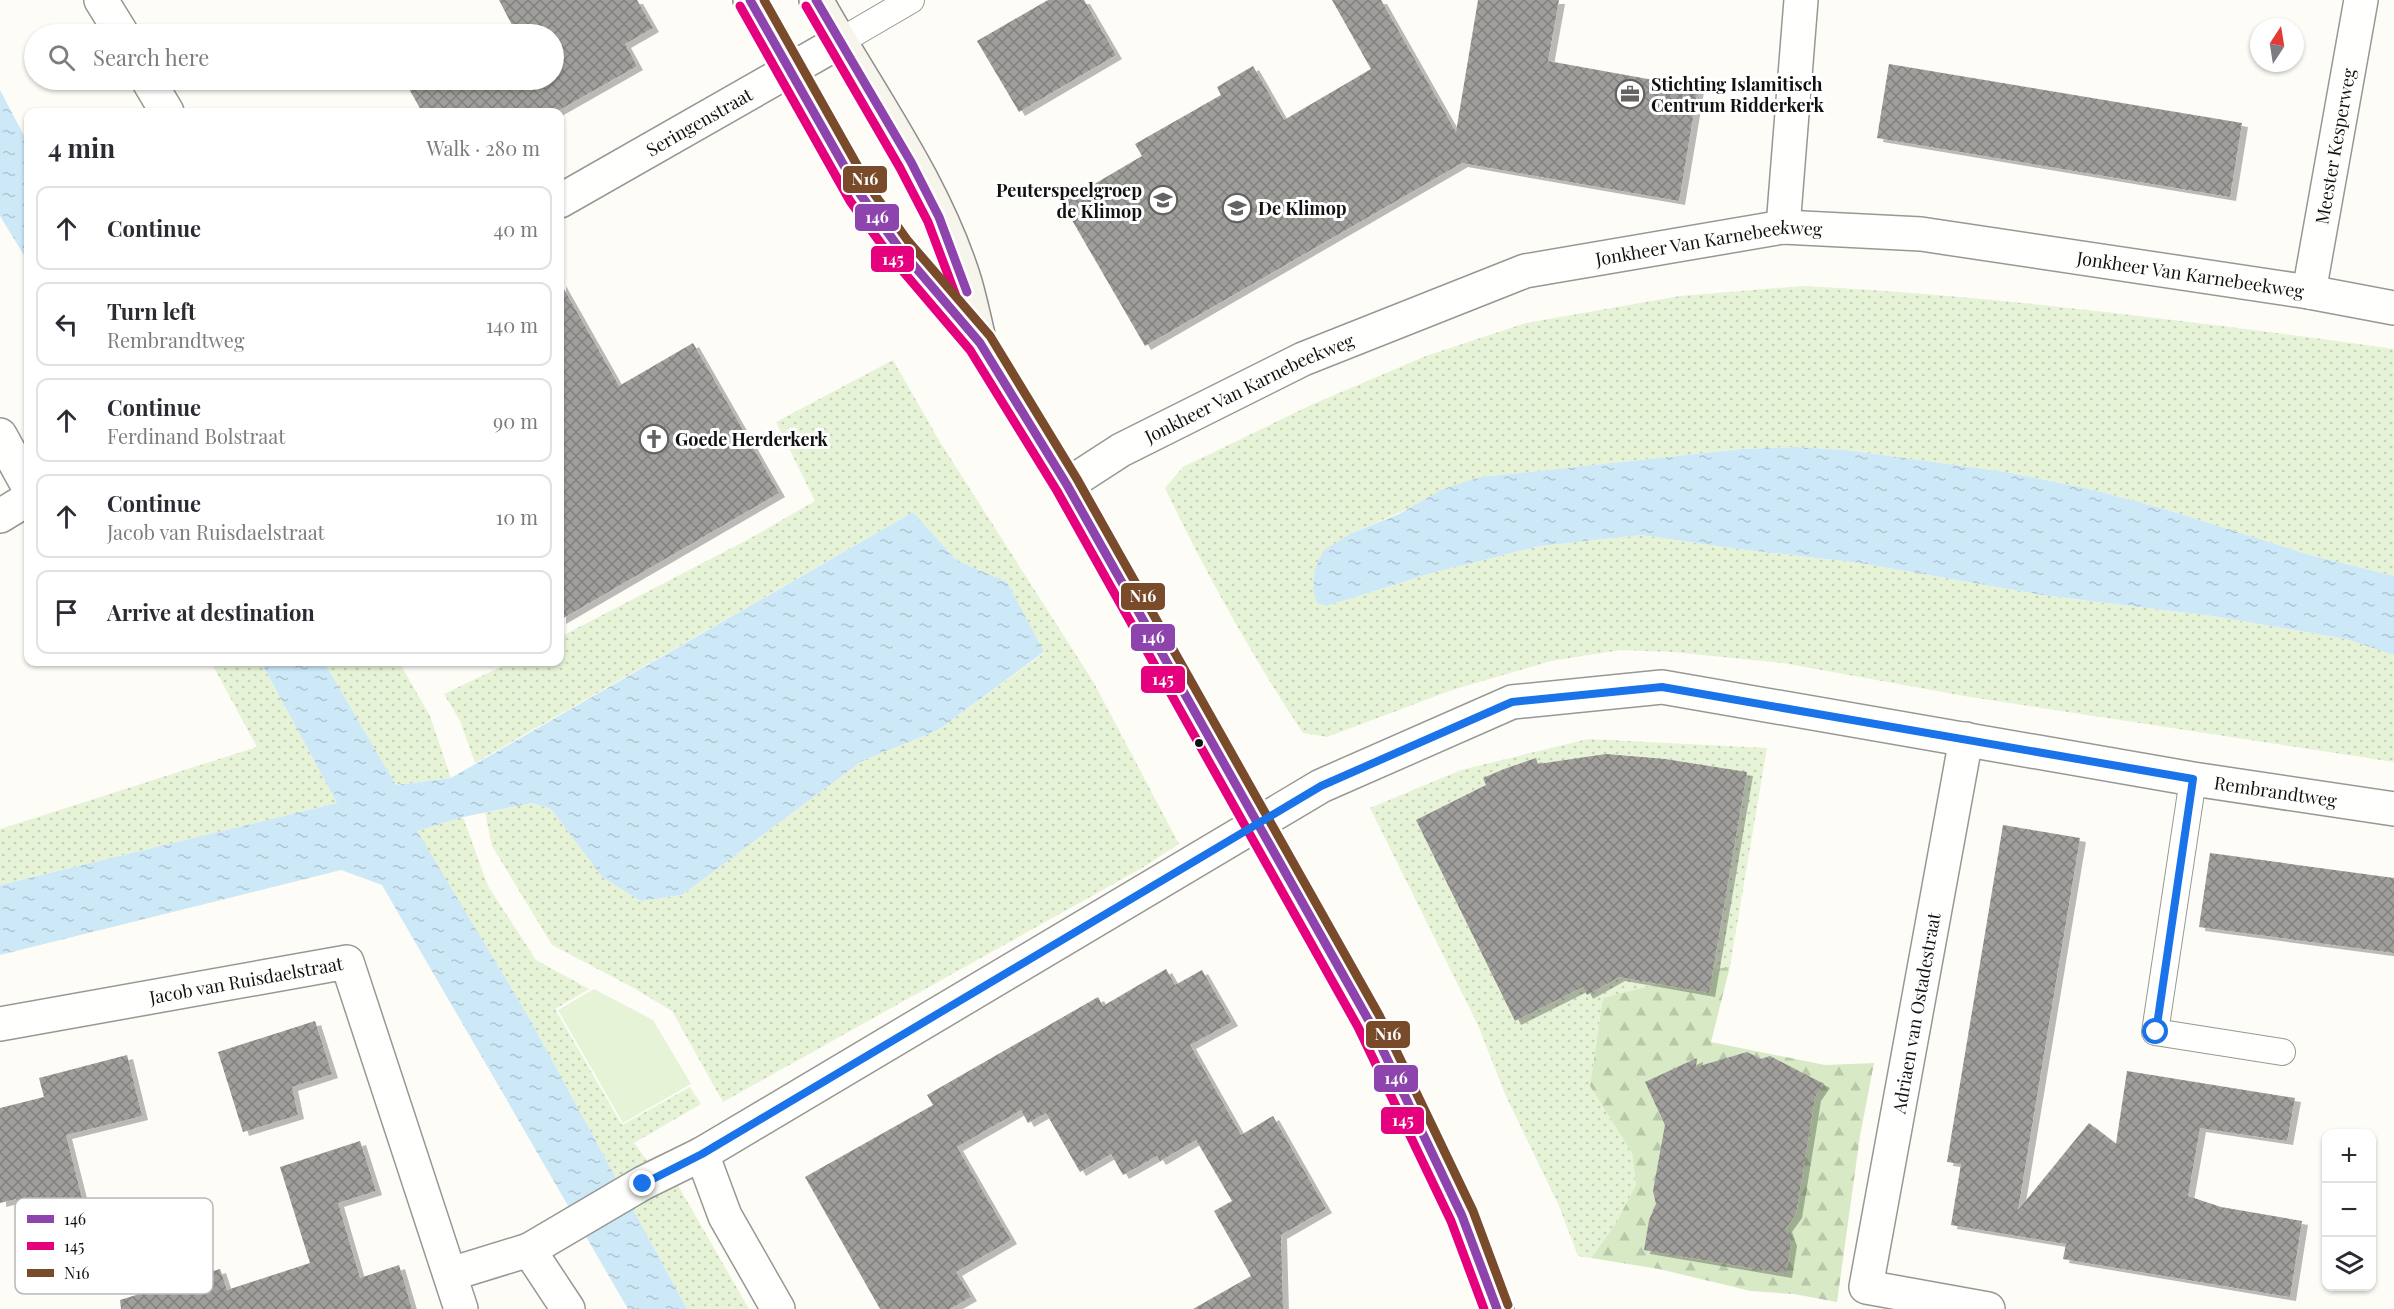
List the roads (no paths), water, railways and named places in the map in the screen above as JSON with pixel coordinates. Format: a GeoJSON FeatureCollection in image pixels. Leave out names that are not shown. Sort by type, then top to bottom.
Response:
{"type":"FeatureCollection","features":[{"type":"Feature","properties":{"kind":"street"},"geometry":{"type":"LineString","coordinates":[[101,0],[116,24]]}},
{"type":"Feature","properties":{"kind":"street"},"geometry":{"type":"LineString","coordinates":[[750,0],[861,194],[899,248],[980,343],[1067,485],[1213,748],[1369,1021],[1462,1216],[1497,1309]]}},
{"type":"Feature","properties":{"kind":"street"},"geometry":{"type":"LineString","coordinates":[[816,0],[911,162],[939,217],[965,282],[980,343]]}},
{"type":"Feature","properties":{"kind":"street"},"geometry":{"type":"LineString","coordinates":[[1783,227],[1801,0]]}},
{"type":"Feature","properties":{"kind":"street","name":"Meester Kesperweg"},"geometry":{"type":"LineString","coordinates":[[2309,292],[2361,0]]}},
{"type":"Feature","properties":{"kind":"street","name":"Seringenstraat"},"geometry":{"type":"LineString","coordinates":[[564,199],[840,42]]}},
{"type":"Feature","properties":{"kind":"street"},"geometry":{"type":"LineString","coordinates":[[154,90],[165,108]]}},
{"type":"Feature","properties":{"kind":"street","name":"Jonkheer Van Karnebeekweg"},"geometry":{"type":"LineString","coordinates":[[1067,485],[1121,450],[1303,359],[1525,272],[1783,227],[1921,234],[2309,292],[2394,308]]}},
{"type":"Feature","properties":{"kind":"street"},"geometry":{"type":"LineString","coordinates":[[0,435],[24,479]]}},
{"type":"Feature","properties":{"kind":"street"},"geometry":{"type":"LineString","coordinates":[[0,516],[24,501]]}},
{"type":"Feature","properties":{"kind":"street","name":"Rembrandtweg"},"geometry":{"type":"LineString","coordinates":[[702,1154],[1321,786],[1512,702],[1662,687],[2193,779],[2394,809]]}},
{"type":"Feature","properties":{"kind":"street","name":"Adriaen van Ostadestraat"},"geometry":{"type":"LineString","coordinates":[[1966,739],[1866,1287],[1988,1309]]}},
{"type":"Feature","properties":{"kind":"street","name":"Jacob van Ruisdaelstraat"},"geometry":{"type":"LineString","coordinates":[[0,1024],[347,962],[461,1309]]}},
{"type":"Feature","properties":{"kind":"street"},"geometry":{"type":"LineString","coordinates":[[451,1274],[529,1250],[643,1184],[702,1154],[725,1216],[778,1309]]}},
{"type":"Feature","properties":{"kind":"street"},"geometry":{"type":"LineString","coordinates":[[529,1250],[568,1309]]}},
{"type":"Feature","properties":{"kind":"lane"},"geometry":{"type":"LineString","coordinates":[[840,42],[911,0]]}},
{"type":"Feature","properties":{"kind":"lane"},"geometry":{"type":"LineString","coordinates":[[2193,779],[2156,1032],[2282,1052]]}},
{"type":"Feature","properties":{"kind":"water"},"geometry":{"type":"Polygon","coordinates":[[[0,90],[24,135],[24,255],[0,216],[0,90]]]}},
{"type":"Feature","properties":{"kind":"water"},"geometry":{"type":"Polygon","coordinates":[[[1794,447],[1846,450],[2006,472],[2094,490],[2168,510],[2310,555],[2394,576],[2394,655],[2346,639],[2213,616],[2042,595],[1860,563],[1641,535],[1540,546],[1432,573],[1326,606],[1316,602],[1313,588],[1315,569],[1324,550],[1352,533],[1399,514],[1443,489],[1481,477],[1742,449],[1794,447]]]}},
{"type":"Feature","properties":{"kind":"water"},"geometry":{"type":"Polygon","coordinates":[[[913,512],[956,560],[1007,582],[1044,652],[938,730],[862,761],[682,895],[641,901],[602,877],[551,809],[532,803],[463,817],[417,831],[528,1016],[687,1309],[628,1309],[382,885],[341,870],[0,955],[0,885],[337,803],[263,666],[326,666],[396,785],[451,778],[913,512]]]}},
{"type":"Feature","properties":{"kind":"place","name":"Stichting Islamitisch Centrum Ridderkerk"},"geometry":{"type":"Point","coordinates":[1630,94]}},
{"type":"Feature","properties":{"kind":"place","name":"Peuterspeelgroep de Klimop"},"geometry":{"type":"Point","coordinates":[1163,200]}},
{"type":"Feature","properties":{"kind":"place","name":"De Klimop"},"geometry":{"type":"Point","coordinates":[1237,208]}},
{"type":"Feature","properties":{"kind":"place","name":"Goede Herderkerk"},"geometry":{"type":"Point","coordinates":[654,439]}}]}
